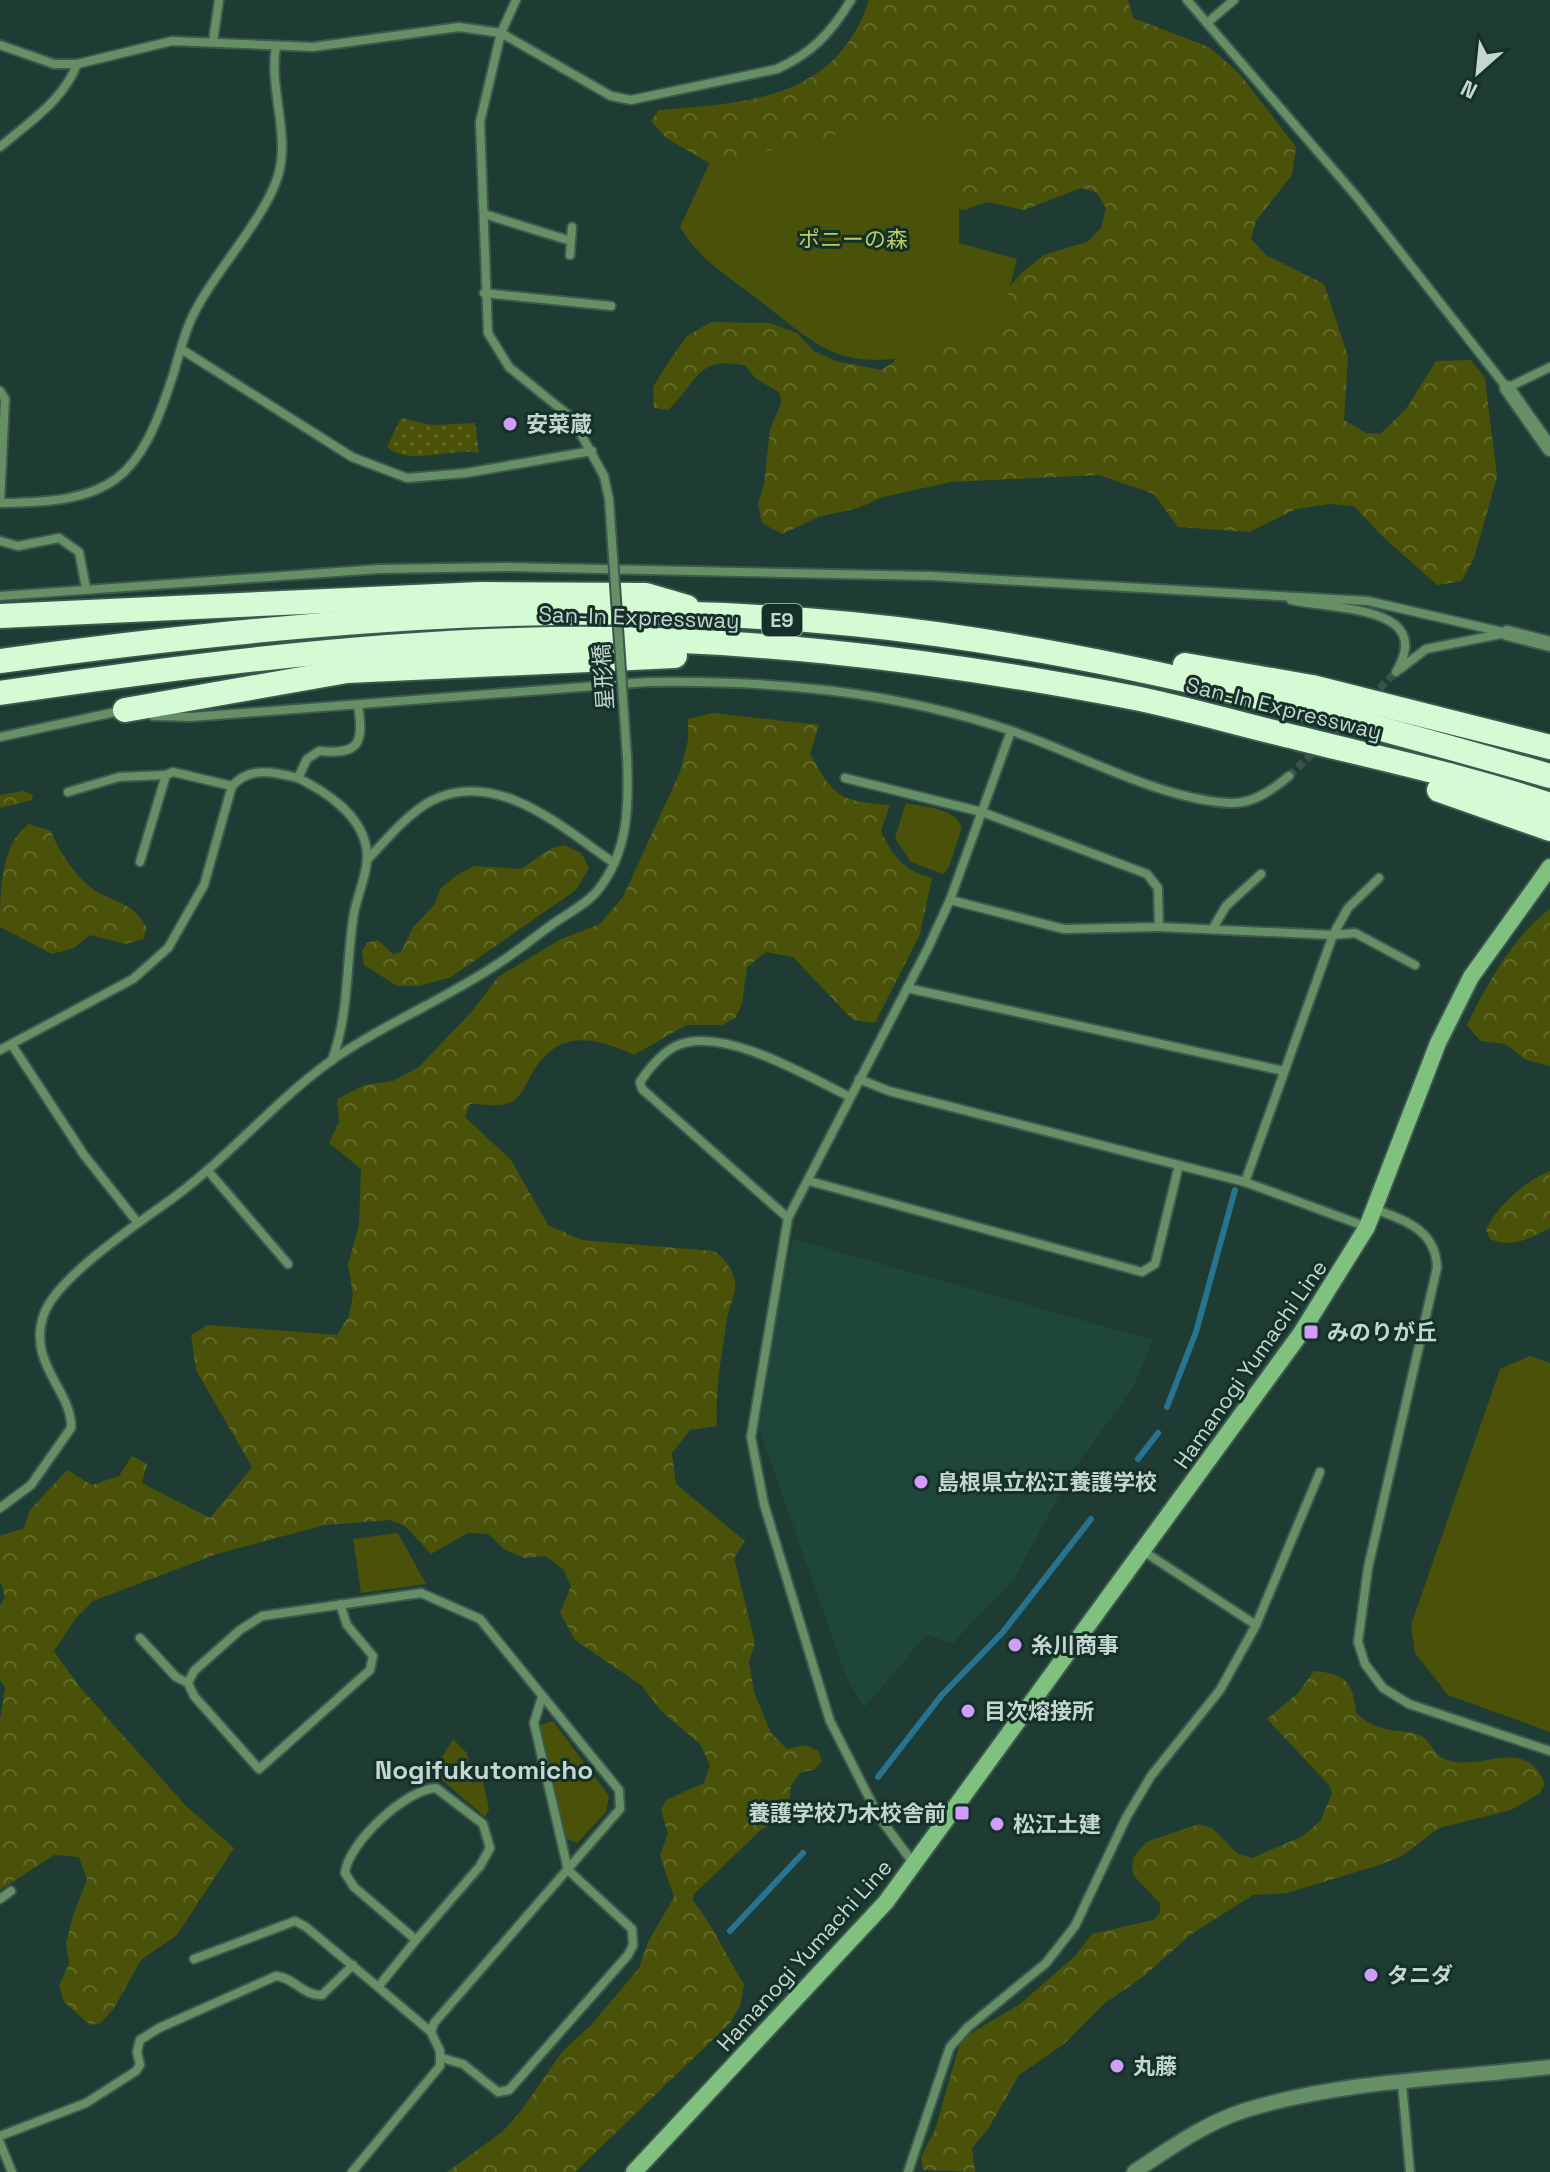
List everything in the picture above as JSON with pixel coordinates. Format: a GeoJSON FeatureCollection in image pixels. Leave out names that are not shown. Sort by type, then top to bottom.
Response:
{"type":"FeatureCollection","features":[{"type":"Feature","properties":{"kind":"highway"},"geometry":{"type":"LineString","coordinates":[[0,616],[480,594],[646,595],[722,616]]}},
{"type":"Feature","properties":{"kind":"highway","name":"San-In Expressway"},"geometry":{"type":"LineString","coordinates":[[0,661],[150,640],[551,613],[722,616],[823,622],[936,634],[1123,667],[1308,707],[1550,776]]}},
{"type":"Feature","properties":{"kind":"highway"},"geometry":{"type":"LineString","coordinates":[[936,634],[1088,648],[1312,687],[1550,747]]}},
{"type":"Feature","properties":{"kind":"highway","name":"San-In Expressway"},"geometry":{"type":"LineString","coordinates":[[0,693],[123,675],[333,653],[518,640],[693,642],[998,673],[1134,698],[1375,757],[1546,816]]}},
{"type":"Feature","properties":{"kind":"highway"},"geometry":{"type":"LineString","coordinates":[[125,710],[347,671],[805,651]]}},
{"type":"Feature","properties":{"kind":"main road","name":"Hamanogi Yumachi Line"},"geometry":{"type":"LineString","coordinates":[[634,2172],[834,1960],[914,1865],[1309,1321],[1367,1227],[1438,1043],[1471,977],[1550,867]]}},
{"type":"Feature","properties":{"kind":"street"},"geometry":{"type":"LineString","coordinates":[[213,41],[219,0]]}},
{"type":"Feature","properties":{"kind":"street","name":"星形橋"},"geometry":{"type":"LineString","coordinates":[[516,0],[501,33],[480,122],[484,293],[488,333],[498,355],[572,418],[604,476],[609,499],[629,807],[614,863]]}},
{"type":"Feature","properties":{"kind":"street"},"geometry":{"type":"LineString","coordinates":[[0,45],[54,64],[77,64],[172,41],[313,47],[459,27],[501,33],[611,96],[631,100],[785,65],[816,47],[835,27],[851,0]]}},
{"type":"Feature","properties":{"kind":"street"},"geometry":{"type":"LineString","coordinates":[[1187,0],[1357,197],[1507,388],[1550,449]]}},
{"type":"Feature","properties":{"kind":"street"},"geometry":{"type":"LineString","coordinates":[[1207,23],[1234,0]]}},
{"type":"Feature","properties":{"kind":"street"},"geometry":{"type":"LineString","coordinates":[[0,391],[5,399],[0,503],[74,499],[97,490],[134,463],[148,439],[199,303],[259,214],[280,168],[273,64],[276,46]]}},
{"type":"Feature","properties":{"kind":"street"},"geometry":{"type":"LineString","coordinates":[[0,147],[55,99],[70,82],[77,64]]}},
{"type":"Feature","properties":{"kind":"street"},"geometry":{"type":"LineString","coordinates":[[484,214],[571,241]]}},
{"type":"Feature","properties":{"kind":"street"},"geometry":{"type":"LineString","coordinates":[[570,255],[572,227]]}},
{"type":"Feature","properties":{"kind":"street"},"geometry":{"type":"LineString","coordinates":[[484,293],[611,306]]}},
{"type":"Feature","properties":{"kind":"street"},"geometry":{"type":"LineString","coordinates":[[181,349],[352,457],[407,478],[466,473],[592,451]]}},
{"type":"Feature","properties":{"kind":"street"},"geometry":{"type":"LineString","coordinates":[[1507,388],[1550,367]]}},
{"type":"Feature","properties":{"kind":"street"},"geometry":{"type":"LineString","coordinates":[[0,541],[18,546],[59,538],[79,552],[86,588]]}},
{"type":"Feature","properties":{"kind":"street"},"geometry":{"type":"LineString","coordinates":[[0,596],[379,569],[507,567],[931,576],[1368,601],[1550,644]]}},
{"type":"Feature","properties":{"kind":"street"},"geometry":{"type":"LineString","coordinates":[[1271,595],[1324,608],[1375,614],[1398,625],[1408,642],[1406,654],[1396,672],[1426,649],[1507,633]]}},
{"type":"Feature","properties":{"kind":"street"},"geometry":{"type":"LineString","coordinates":[[0,737],[125,710],[142,715],[191,717],[647,682],[717,681],[806,687],[894,701],[1011,731],[1183,794],[1232,803],[1266,795],[1289,776]]}},
{"type":"Feature","properties":{"kind":"street"},"geometry":{"type":"LineString","coordinates":[[298,778],[307,759],[319,751],[342,753],[355,747],[362,733],[358,705]]}},
{"type":"Feature","properties":{"kind":"street"},"geometry":{"type":"LineString","coordinates":[[914,1865],[879,1817],[830,1721],[752,1457],[753,1407],[788,1218],[950,900],[1011,731]]}},
{"type":"Feature","properties":{"kind":"street"},"geometry":{"type":"LineString","coordinates":[[68,792],[119,777],[173,772],[232,786]]}},
{"type":"Feature","properties":{"kind":"street"},"geometry":{"type":"LineString","coordinates":[[0,1050],[133,979],[168,948],[204,885],[232,786],[238,779],[256,772],[298,778],[325,792],[351,817],[366,845],[367,860],[353,918],[344,1022],[331,1060]]}},
{"type":"Feature","properties":{"kind":"street"},"geometry":{"type":"LineString","coordinates":[[140,862],[166,775]]}},
{"type":"Feature","properties":{"kind":"street"},"geometry":{"type":"LineString","coordinates":[[845,778],[982,812],[1147,874],[1158,888],[1159,927]]}},
{"type":"Feature","properties":{"kind":"street"},"geometry":{"type":"LineString","coordinates":[[0,1508],[31,1485],[71,1428],[70,1415],[42,1353],[41,1328],[45,1310],[54,1296],[104,1249],[209,1172],[306,1079],[331,1060],[496,966],[597,891],[614,863],[537,810],[484,792],[464,792],[431,802],[416,811],[367,860]]}},
{"type":"Feature","properties":{"kind":"street"},"geometry":{"type":"LineString","coordinates":[[1213,928],[1226,906],[1261,874]]}},
{"type":"Feature","properties":{"kind":"street"},"geometry":{"type":"LineString","coordinates":[[1245,1182],[1333,935],[1348,908],[1379,878]]}},
{"type":"Feature","properties":{"kind":"street"},"geometry":{"type":"LineString","coordinates":[[950,900],[1064,929],[1159,927],[1333,935],[1355,933],[1415,965]]}},
{"type":"Feature","properties":{"kind":"street"},"geometry":{"type":"LineString","coordinates":[[907,988],[1284,1071]]}},
{"type":"Feature","properties":{"kind":"street"},"geometry":{"type":"LineString","coordinates":[[788,1218],[642,1089],[640,1082],[670,1048],[691,1041],[751,1049],[850,1097]]}},
{"type":"Feature","properties":{"kind":"street"},"geometry":{"type":"LineString","coordinates":[[12,1045],[84,1155],[138,1223]]}},
{"type":"Feature","properties":{"kind":"street"},"geometry":{"type":"LineString","coordinates":[[859,1079],[889,1091],[1245,1182],[1367,1227]]}},
{"type":"Feature","properties":{"kind":"street"},"geometry":{"type":"LineString","coordinates":[[809,1181],[1142,1272],[1155,1264],[1179,1165]]}},
{"type":"Feature","properties":{"kind":"street"},"geometry":{"type":"LineString","coordinates":[[209,1172],[288,1264]]}},
{"type":"Feature","properties":{"kind":"street"},"geometry":{"type":"LineString","coordinates":[[1375,1209],[1421,1231],[1434,1247],[1437,1268],[1368,1568],[1357,1633],[1365,1664],[1383,1688],[1409,1704],[1550,1751]]}},
{"type":"Feature","properties":{"kind":"street"},"geometry":{"type":"LineString","coordinates":[[908,2172],[950,2047],[968,2027],[1046,1963],[1075,1926],[1126,1818],[1151,1776],[1220,1690],[1256,1625],[1320,1472]]}},
{"type":"Feature","properties":{"kind":"street"},"geometry":{"type":"LineString","coordinates":[[1143,1551],[1256,1625]]}},
{"type":"Feature","properties":{"kind":"street"},"geometry":{"type":"LineString","coordinates":[[188,1683],[194,1671],[240,1630],[262,1616],[421,1593],[457,1606],[480,1619],[619,1790],[622,1799],[620,1809],[434,2023],[431,2032]]}},
{"type":"Feature","properties":{"kind":"street"},"geometry":{"type":"LineString","coordinates":[[140,1638],[176,1677],[188,1683],[194,1696],[259,1769],[370,1670],[373,1656],[347,1625],[340,1604]]}},
{"type":"Feature","properties":{"kind":"street"},"geometry":{"type":"LineString","coordinates":[[442,2058],[463,2064],[498,2092],[509,2090],[628,1955],[633,1945],[632,1929],[568,1870],[534,1723],[542,1697]]}},
{"type":"Feature","properties":{"kind":"street"},"geometry":{"type":"LineString","coordinates":[[378,1987],[480,1866],[490,1848],[483,1824],[436,1788],[419,1790],[396,1804],[346,1864],[348,1880],[354,1887],[416,1940]]}},
{"type":"Feature","properties":{"kind":"street"},"geometry":{"type":"LineString","coordinates":[[0,1899],[11,1891]]}},
{"type":"Feature","properties":{"kind":"street"},"geometry":{"type":"LineString","coordinates":[[194,1959],[295,1921],[353,1965],[431,2032],[442,2058],[435,2073],[352,2172]]}},
{"type":"Feature","properties":{"kind":"street"},"geometry":{"type":"LineString","coordinates":[[0,2136],[86,2103],[136,2071],[140,2065],[137,2052],[140,2040],[159,2028],[276,1976],[293,1981],[310,1994],[322,1995],[353,1965]]}},
{"type":"Feature","properties":{"kind":"street"},"geometry":{"type":"LineString","coordinates":[[1134,2172],[1191,2134],[1245,2111],[1318,2093],[1550,2067]]}},
{"type":"Feature","properties":{"kind":"street"},"geometry":{"type":"LineString","coordinates":[[1402,2084],[1410,2172]]}},
{"type":"Feature","properties":{"kind":"street"},"geometry":{"type":"LineString","coordinates":[[0,2143],[12,2172]]}},
{"type":"Feature","properties":{"kind":"shaded area","name":"島根県立松江養護学校"},"geometry":{"type":"Polygon","coordinates":[[[793,1239],[1153,1340],[1132,1389],[1071,1473],[1014,1579],[952,1644],[927,1634],[864,1708],[846,1676],[759,1429],[782,1284],[793,1239]]]}},
{"type":"Feature","properties":{"kind":"green space"},"geometry":{"type":"Polygon","coordinates":[[[869,0],[1128,0],[1133,18],[1209,47],[1239,73],[1296,147],[1292,175],[1256,221],[1251,239],[1266,255],[1324,284],[1348,356],[1344,420],[1366,433],[1380,434],[1406,409],[1436,361],[1471,360],[1485,378],[1497,477],[1474,558],[1462,581],[1437,585],[1382,536],[1354,506],[1329,504],[1296,509],[1249,532],[1178,527],[1154,494],[1099,475],[951,482],[883,497],[858,508],[818,517],[782,534],[762,523],[758,504],[764,484],[770,429],[781,404],[780,393],[755,378],[746,366],[717,364],[700,373],[668,410],[654,408],[653,387],[687,336],[711,322],[770,323],[797,333],[814,351],[836,361],[881,370],[894,362],[898,349],[997,302],[1020,274],[1044,255],[1087,242],[1101,228],[1106,208],[1096,192],[1081,188],[1024,210],[987,202],[964,210],[732,176],[666,138],[651,121],[659,110],[756,98],[785,90],[812,76],[835,58],[854,33],[869,0]]]}},
{"type":"Feature","properties":{"kind":"green space","name":"ポニーの森"},"geometry":{"type":"Polygon","coordinates":[[[959,121],[959,243],[1017,259],[1000,326],[957,343],[934,351],[886,360],[840,355],[802,334],[724,274],[695,248],[680,227],[711,160],[797,146],[847,132],[959,121]]]}},
{"type":"Feature","properties":{"kind":"green space"},"geometry":{"type":"Polygon","coordinates":[[[401,418],[432,425],[475,423],[479,453],[407,456],[396,453],[387,447],[401,418]]]}},
{"type":"Feature","properties":{"kind":"green space"},"geometry":{"type":"Polygon","coordinates":[[[713,713],[819,725],[810,754],[826,780],[849,799],[890,805],[881,831],[890,848],[907,867],[932,878],[920,934],[875,1023],[853,1020],[793,957],[766,952],[747,967],[742,1004],[735,1018],[722,1025],[686,1025],[634,1055],[593,1041],[567,1042],[544,1057],[513,1101],[497,1105],[470,1104],[465,1117],[511,1160],[548,1225],[582,1240],[714,1251],[730,1268],[735,1285],[721,1358],[717,1426],[690,1430],[672,1453],[676,1484],[745,1541],[734,1558],[755,1643],[749,1662],[754,1692],[771,1733],[787,1749],[806,1745],[818,1751],[822,1761],[815,1769],[800,1773],[791,1786],[789,1809],[780,1820],[762,1829],[694,1894],[693,1901],[744,1984],[740,2006],[730,2023],[575,2172],[447,2172],[502,2132],[521,2111],[562,2052],[592,2024],[639,1968],[648,1942],[674,1897],[660,1855],[668,1834],[661,1810],[666,1800],[704,1783],[710,1765],[700,1744],[661,1711],[642,1686],[575,1640],[560,1613],[571,1586],[563,1569],[545,1556],[524,1558],[504,1549],[488,1534],[468,1533],[431,1554],[405,1526],[390,1520],[325,1525],[217,1554],[93,1601],[76,1618],[54,1651],[79,1686],[186,1806],[234,1848],[177,1935],[141,1960],[114,2008],[101,2023],[90,2025],[64,2002],[59,1986],[69,1964],[66,1944],[73,1915],[87,1880],[79,1857],[54,1855],[0,1890],[0,1720],[5,1688],[0,1680],[0,1606],[5,1597],[0,1581],[0,1536],[24,1528],[30,1510],[67,1470],[92,1485],[119,1476],[132,1456],[147,1464],[142,1483],[210,1518],[252,1467],[196,1370],[191,1335],[208,1325],[337,1335],[349,1316],[353,1295],[348,1264],[359,1225],[361,1169],[329,1143],[339,1122],[337,1099],[365,1085],[393,1081],[419,1067],[473,1010],[498,977],[561,939],[600,924],[623,897],[680,772],[688,740],[688,719],[713,713]]]}},
{"type":"Feature","properties":{"kind":"green space"},"geometry":{"type":"Polygon","coordinates":[[[24,791],[33,795],[32,800],[0,808],[0,795],[24,791]]]}},
{"type":"Feature","properties":{"kind":"green space"},"geometry":{"type":"Polygon","coordinates":[[[906,803],[946,812],[962,827],[949,867],[943,874],[911,862],[895,838],[906,803]]]}},
{"type":"Feature","properties":{"kind":"green space"},"geometry":{"type":"Polygon","coordinates":[[[29,824],[51,831],[65,858],[87,884],[138,915],[147,928],[143,939],[125,944],[90,935],[74,948],[52,954],[0,927],[7,856],[19,833],[29,824]]]}},
{"type":"Feature","properties":{"kind":"green space"},"geometry":{"type":"Polygon","coordinates":[[[564,845],[581,853],[589,868],[576,890],[451,977],[419,986],[397,986],[364,965],[362,952],[367,943],[378,940],[393,954],[401,952],[413,927],[434,905],[441,888],[457,875],[474,866],[521,869],[550,849],[564,845]]]}},
{"type":"Feature","properties":{"kind":"green space"},"geometry":{"type":"Polygon","coordinates":[[[1550,909],[1550,1066],[1526,1060],[1505,1044],[1481,1041],[1467,1025],[1492,977],[1513,947],[1550,909]]]}},
{"type":"Feature","properties":{"kind":"green space"},"geometry":{"type":"Polygon","coordinates":[[[1550,1171],[1550,1228],[1513,1243],[1490,1239],[1486,1229],[1505,1203],[1531,1181],[1550,1171]]]}},
{"type":"Feature","properties":{"kind":"green space"},"geometry":{"type":"Polygon","coordinates":[[[1530,1356],[1550,1363],[1550,1732],[1448,1695],[1415,1653],[1411,1625],[1500,1369],[1530,1356]]]}},
{"type":"Feature","properties":{"kind":"green space"},"geometry":{"type":"Polygon","coordinates":[[[398,1533],[426,1584],[361,1593],[353,1539],[398,1533]]]}},
{"type":"Feature","properties":{"kind":"green space"},"geometry":{"type":"Polygon","coordinates":[[[1314,1671],[1334,1674],[1346,1681],[1353,1693],[1356,1713],[1376,1726],[1418,1735],[1437,1754],[1451,1761],[1464,1763],[1516,1758],[1527,1761],[1545,1784],[1540,1793],[1511,1810],[1439,1828],[1402,1856],[1376,1866],[1287,1893],[1253,1895],[1190,1935],[1143,1977],[1105,2003],[1064,2044],[1019,2075],[988,2129],[972,2148],[975,2172],[923,2170],[921,2157],[935,2130],[961,2039],[1020,2004],[1075,1956],[1092,1934],[1153,1920],[1160,1913],[1160,1903],[1134,1876],[1132,1867],[1133,1858],[1146,1842],[1199,1824],[1212,1828],[1238,1854],[1252,1858],[1303,1836],[1321,1820],[1332,1793],[1329,1785],[1267,1719],[1298,1693],[1314,1671]]]}},
{"type":"Feature","properties":{"kind":"green space"},"geometry":{"type":"Polygon","coordinates":[[[553,1721],[609,1796],[606,1812],[577,1843],[565,1838],[540,1725],[553,1721]]]}},
{"type":"Feature","properties":{"kind":"green space"},"geometry":{"type":"Polygon","coordinates":[[[453,1739],[467,1753],[472,1783],[483,1781],[489,1809],[485,1817],[433,1772],[453,1739]]]}},
{"type":"Feature","properties":{"kind":"waterway"},"geometry":{"type":"LineString","coordinates":[[1167,1407],[1196,1332],[1235,1190]]}},
{"type":"Feature","properties":{"kind":"waterway"},"geometry":{"type":"LineString","coordinates":[[1138,1459],[1158,1433]]}},
{"type":"Feature","properties":{"kind":"waterway"},"geometry":{"type":"LineString","coordinates":[[878,1777],[941,1696],[1003,1632],[1091,1519]]}},
{"type":"Feature","properties":{"kind":"waterway"},"geometry":{"type":"LineString","coordinates":[[730,1931],[803,1853]]}},
{"type":"Feature","properties":{"kind":"tunnel"},"geometry":{"type":"LineString","coordinates":[[1371,697],[1396,672]]}},
{"type":"Feature","properties":{"kind":"tunnel"},"geometry":{"type":"LineString","coordinates":[[1289,776],[1344,723]]}},
{"type":"Feature","properties":{"kind":"place","name":"安菜蔵"},"geometry":{"type":"Point","coordinates":[510,424]}},
{"type":"Feature","properties":{"kind":"place","name":"みのりが丘"},"geometry":{"type":"Point","coordinates":[1311,1332]}},
{"type":"Feature","properties":{"kind":"place","name":"島根県立松江養護学校"},"geometry":{"type":"Point","coordinates":[921,1482]}},
{"type":"Feature","properties":{"kind":"place","name":"糸川商事"},"geometry":{"type":"Point","coordinates":[1015,1645]}},
{"type":"Feature","properties":{"kind":"place","name":"目次熔接所"},"geometry":{"type":"Point","coordinates":[968,1711]}},
{"type":"Feature","properties":{"kind":"place","name":"養護学校乃木校舎前"},"geometry":{"type":"Point","coordinates":[962,1813]}},
{"type":"Feature","properties":{"kind":"place","name":"松江土建"},"geometry":{"type":"Point","coordinates":[997,1824]}},
{"type":"Feature","properties":{"kind":"place","name":"タニダ"},"geometry":{"type":"Point","coordinates":[1371,1975]}},
{"type":"Feature","properties":{"kind":"place","name":"丸藤"},"geometry":{"type":"Point","coordinates":[1117,2066]}},
{"type":"Feature","properties":{"kind":"district","name":"Nogifukutomicho"},"geometry":{"type":"Point","coordinates":[484,1770]}}]}
